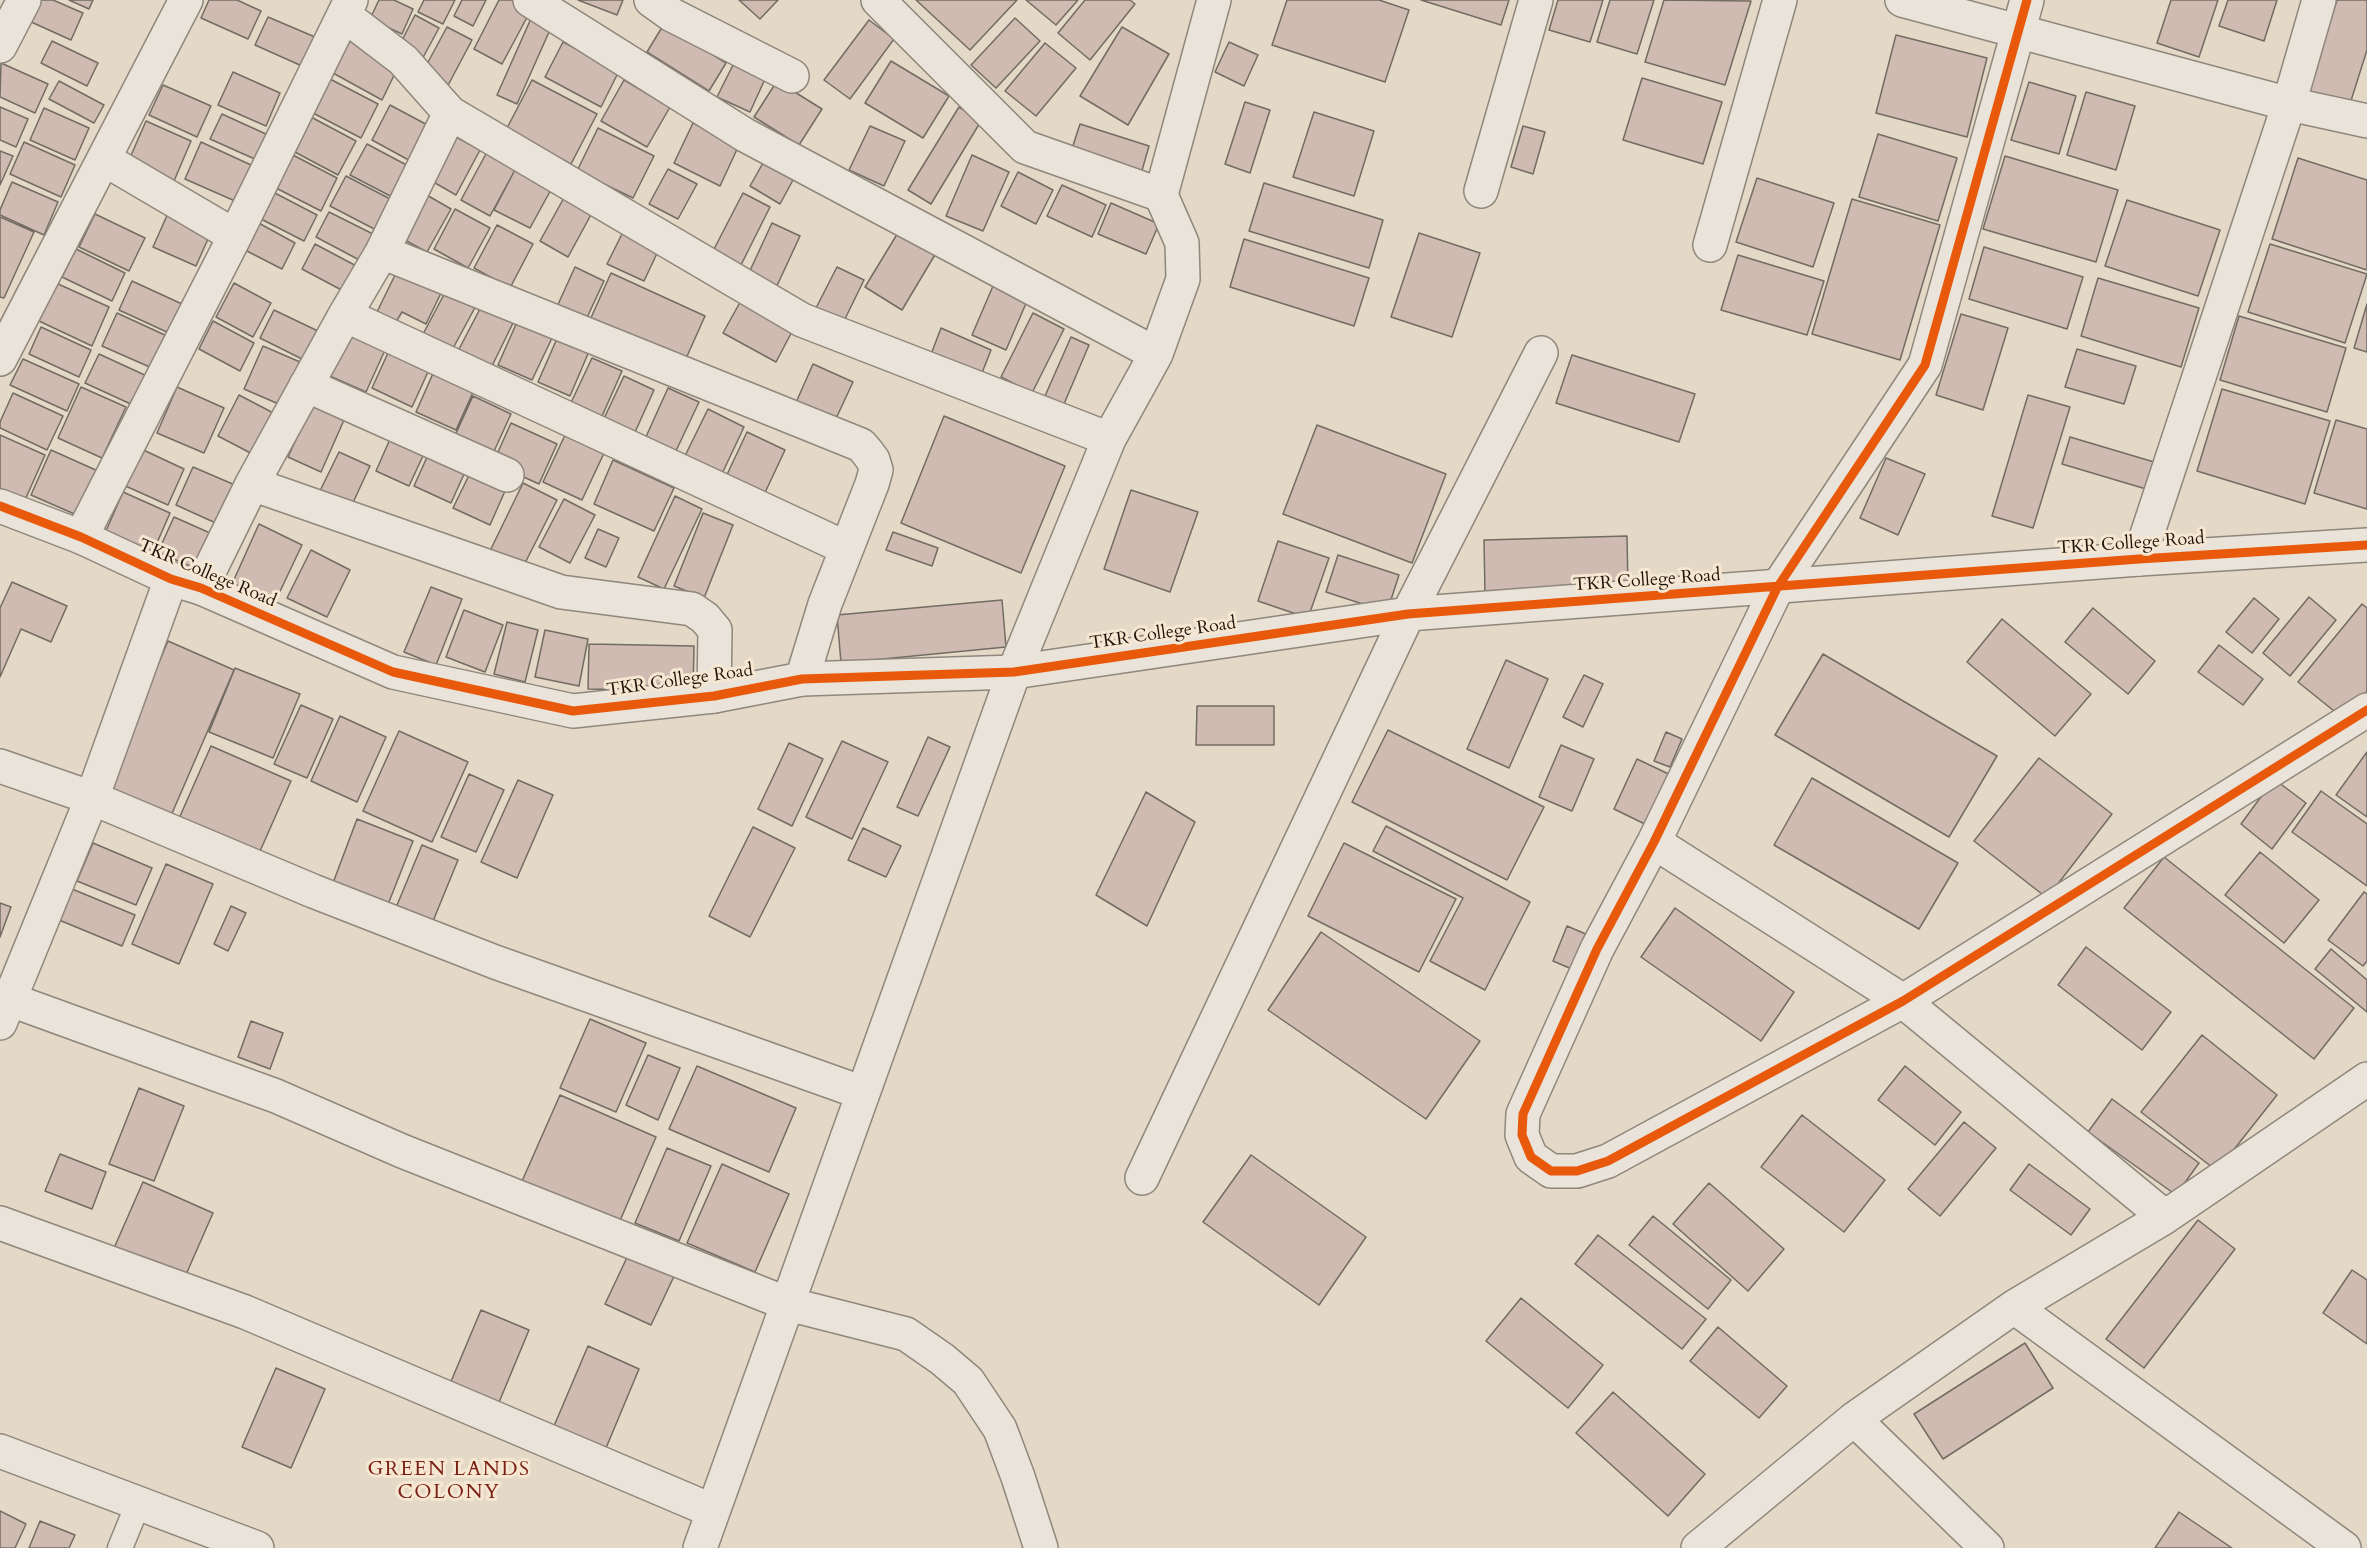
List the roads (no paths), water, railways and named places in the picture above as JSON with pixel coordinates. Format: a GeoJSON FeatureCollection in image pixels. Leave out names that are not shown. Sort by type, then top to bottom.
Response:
{"type":"FeatureCollection","features":[{"type":"Feature","properties":{"kind":"street"},"geometry":{"type":"LineString","coordinates":[[0,44],[24,0]]}},
{"type":"Feature","properties":{"kind":"street"},"geometry":{"type":"LineString","coordinates":[[0,359],[186,0]]}},
{"type":"Feature","properties":{"kind":"street"},"geometry":{"type":"LineString","coordinates":[[530,0],[745,135],[1156,354]]}},
{"type":"Feature","properties":{"kind":"street"},"geometry":{"type":"LineString","coordinates":[[651,0],[672,15],[792,76]]}},
{"type":"Feature","properties":{"kind":"street"},"geometry":{"type":"LineString","coordinates":[[878,0],[1025,147],[1161,195]]}},
{"type":"Feature","properties":{"kind":"street"},"geometry":{"type":"LineString","coordinates":[[1481,191],[1536,0]]}},
{"type":"Feature","properties":{"kind":"street"},"geometry":{"type":"LineString","coordinates":[[1710,245],[1780,0]]}},
{"type":"Feature","properties":{"kind":"street"},"geometry":{"type":"LineString","coordinates":[[1902,0],[2289,104],[2367,121]]}},
{"type":"Feature","properties":{"kind":"street"},"geometry":{"type":"LineString","coordinates":[[2027,0],[1925,365],[1777,588],[1654,842],[1597,949],[1523,1113],[1522,1135],[1531,1156],[1551,1171],[1577,1171],[1608,1161],[1903,1001],[2367,710]]}},
{"type":"Feature","properties":{"kind":"street"},"geometry":{"type":"LineString","coordinates":[[2139,559],[2289,104],[2319,0]]}},
{"type":"Feature","properties":{"kind":"street"},"geometry":{"type":"LineString","coordinates":[[700,1548],[1014,672],[1109,439],[1156,354],[1183,279],[1182,243],[1161,195],[1204,7]]}},
{"type":"Feature","properties":{"kind":"street"},"geometry":{"type":"LineString","coordinates":[[81,537],[235,236],[347,8],[404,60],[450,113],[801,320],[1109,439]]}},
{"type":"Feature","properties":{"kind":"street"},"geometry":{"type":"LineString","coordinates":[[450,113],[382,252],[252,484],[186,583],[3,1006],[276,1096],[402,1151],[788,1304],[906,1334],[942,1359],[968,1381],[1000,1429],[1041,1548]]}},
{"type":"Feature","properties":{"kind":"street"},"geometry":{"type":"LineString","coordinates":[[104,159],[235,236]]}},
{"type":"Feature","properties":{"kind":"street"},"geometry":{"type":"LineString","coordinates":[[382,252],[861,445],[873,460],[876,470],[825,604],[802,680]]}},
{"type":"Feature","properties":{"kind":"street"},"geometry":{"type":"LineString","coordinates":[[345,315],[846,548]]}},
{"type":"Feature","properties":{"kind":"street"},"geometry":{"type":"LineString","coordinates":[[1142,1178],[1408,614],[1541,353]]}},
{"type":"Feature","properties":{"kind":"street"},"geometry":{"type":"LineString","coordinates":[[306,385],[507,475]]}},
{"type":"Feature","properties":{"kind":"street"},"geometry":{"type":"LineString","coordinates":[[252,484],[561,592],[692,609],[705,618],[715,630],[714,696]]}},
{"type":"Feature","properties":{"kind":"street","name":"TKR College Road"},"geometry":{"type":"LineString","coordinates":[[0,506],[81,537],[393,672],[573,711],[714,696],[802,680],[1014,672],[1408,614],[2139,559],[2367,546]]}},
{"type":"Feature","properties":{"kind":"street"},"geometry":{"type":"LineString","coordinates":[[0,766],[92,798],[313,891],[495,962],[863,1093]]}},
{"type":"Feature","properties":{"kind":"street"},"geometry":{"type":"LineString","coordinates":[[1654,842],[1903,1001],[2165,1217]]}},
{"type":"Feature","properties":{"kind":"street"},"geometry":{"type":"LineString","coordinates":[[1698,1548],[1854,1419],[2014,1307],[2165,1217],[2367,1079]]}},
{"type":"Feature","properties":{"kind":"street"},"geometry":{"type":"LineString","coordinates":[[0,1222],[245,1312],[713,1511]]}},
{"type":"Feature","properties":{"kind":"street"},"geometry":{"type":"LineString","coordinates":[[2014,1307],[2344,1548]]}},
{"type":"Feature","properties":{"kind":"street"},"geometry":{"type":"LineString","coordinates":[[1854,1419],[1987,1548]]}},
{"type":"Feature","properties":{"kind":"street"},"geometry":{"type":"LineString","coordinates":[[0,1451],[257,1548]]}},
{"type":"Feature","properties":{"kind":"lane"},"geometry":{"type":"LineString","coordinates":[[120,1548],[138,1504]]}},
{"type":"Feature","properties":{"kind":"district","name":"GREEN LANDS COLONY"},"geometry":{"type":"Point","coordinates":[449,1482]}}]}
